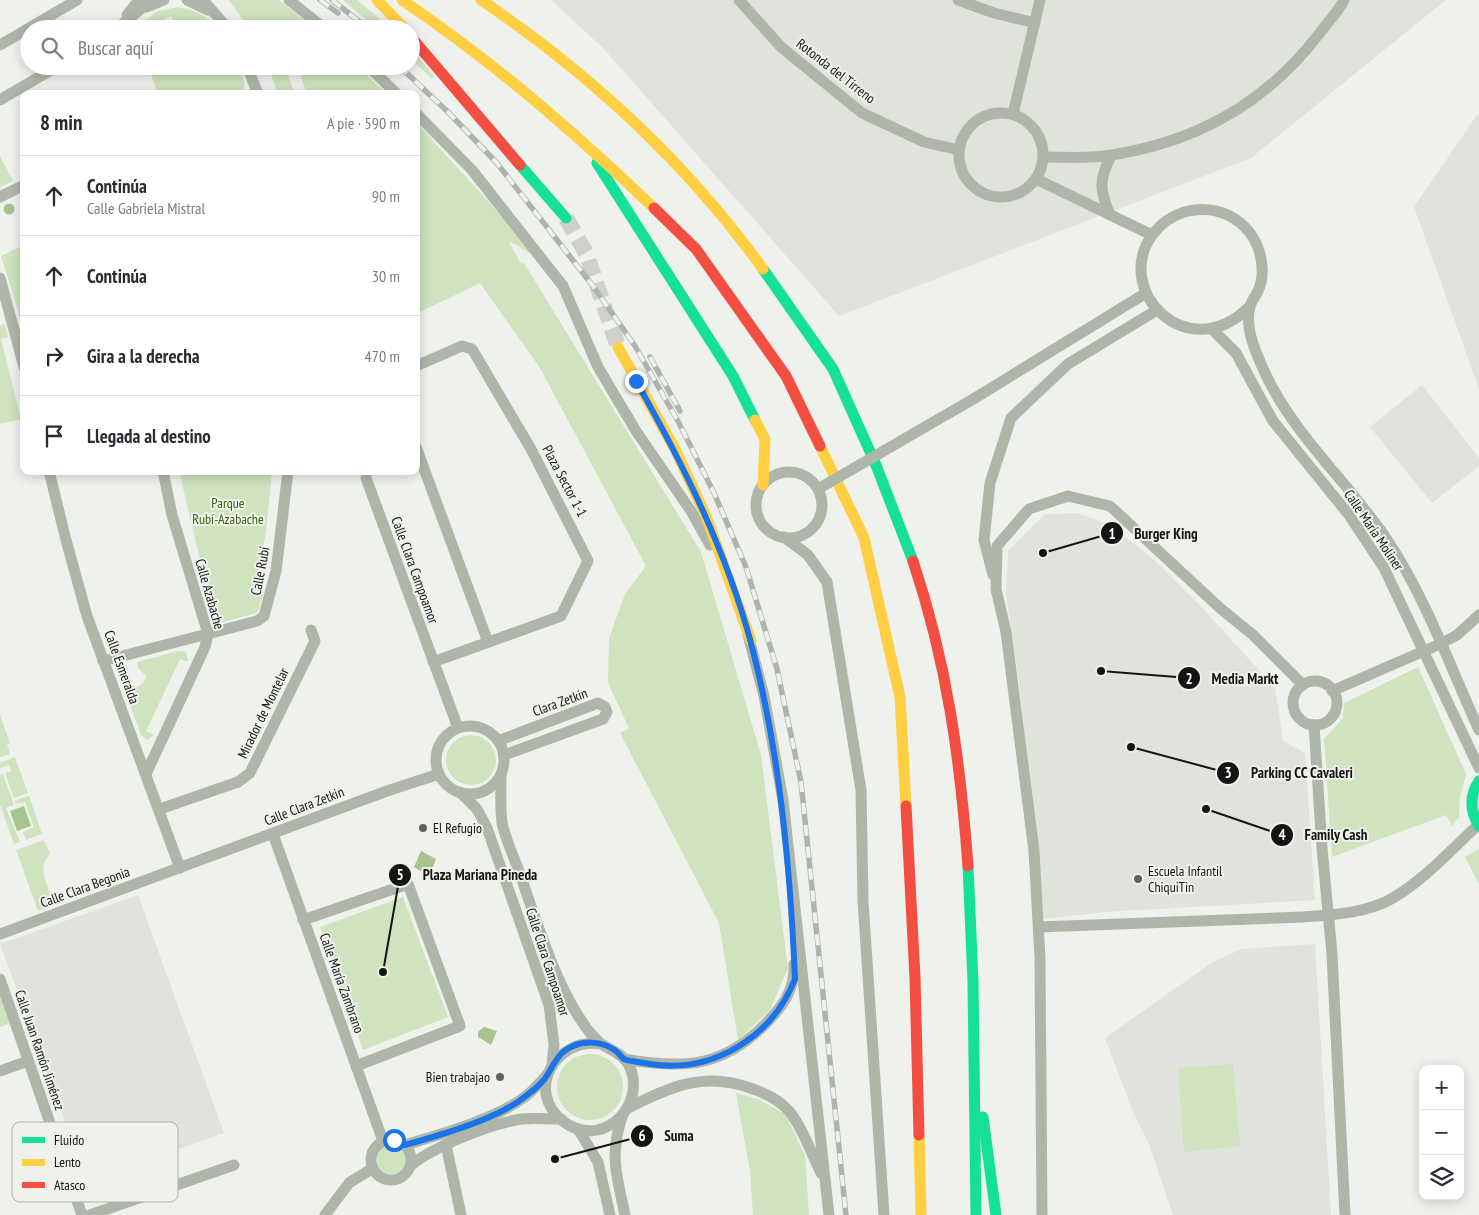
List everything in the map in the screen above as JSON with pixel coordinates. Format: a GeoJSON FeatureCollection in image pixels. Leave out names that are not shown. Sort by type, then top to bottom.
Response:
{"type":"FeatureCollection","features":[{"type":"Feature","properties":{"kind":"main road"},"geometry":{"type":"LineString","coordinates":[[377,0],[396,20]]}},
{"type":"Feature","properties":{"kind":"main road"},"geometry":{"type":"LineString","coordinates":[[402,0],[473,50],[583,140],[696,249],[786,376],[864,538],[900,697],[915,978],[921,1215]]}},
{"type":"Feature","properties":{"kind":"main road"},"geometry":{"type":"LineString","coordinates":[[481,0],[556,51]]}},
{"type":"Feature","properties":{"kind":"main road"},"geometry":{"type":"LineString","coordinates":[[498,0],[616,104],[689,181],[762,266],[832,367],[887,487],[934,625],[957,747],[968,858],[976,1215]]}},
{"type":"Feature","properties":{"kind":"main road"},"geometry":{"type":"LineString","coordinates":[[420,47],[474,112],[534,178],[566,218]]}},
{"type":"Feature","properties":{"kind":"main road"},"geometry":{"type":"LineString","coordinates":[[583,140],[733,376],[765,439],[763,486]]}},
{"type":"Feature","properties":{"kind":"main road"},"geometry":{"type":"LineString","coordinates":[[618,347],[675,449],[706,516],[751,641]]}},
{"type":"Feature","properties":{"kind":"main road"},"geometry":{"type":"LineString","coordinates":[[1478,826],[1471,805],[1472,795],[1479,781]]}},
{"type":"Feature","properties":{"kind":"main road"},"geometry":{"type":"LineString","coordinates":[[972,1030],[996,1215]]}},
{"type":"Feature","properties":{"kind":"street"},"geometry":{"type":"LineString","coordinates":[[42,20],[76,0]]}},
{"type":"Feature","properties":{"kind":"street"},"geometry":{"type":"LineString","coordinates":[[125,20],[140,5],[152,0]]}},
{"type":"Feature","properties":{"kind":"street"},"geometry":{"type":"LineString","coordinates":[[140,5],[164,0]]}},
{"type":"Feature","properties":{"kind":"street"},"geometry":{"type":"LineString","coordinates":[[187,0],[215,14]]}},
{"type":"Feature","properties":{"kind":"street"},"geometry":{"type":"LineString","coordinates":[[203,0],[220,20]]}},
{"type":"Feature","properties":{"kind":"street"},"geometry":{"type":"LineString","coordinates":[[214,0],[223,20]]}},
{"type":"Feature","properties":{"kind":"street"},"geometry":{"type":"LineString","coordinates":[[289,0],[313,20]]}},
{"type":"Feature","properties":{"kind":"street","name":"Rotonda del Tirreno"},"geometry":{"type":"LineString","coordinates":[[739,0],[780,47],[862,113],[924,142],[959,150]]}},
{"type":"Feature","properties":{"kind":"street"},"geometry":{"type":"LineString","coordinates":[[958,0],[994,13],[1035,23]]}},
{"type":"Feature","properties":{"kind":"street"},"geometry":{"type":"LineString","coordinates":[[1013,114],[1040,0]]}},
{"type":"Feature","properties":{"kind":"street"},"geometry":{"type":"LineString","coordinates":[[1044,157],[1111,156],[1173,140],[1215,123],[1249,102],[1298,61],[1344,0]]}},
{"type":"Feature","properties":{"kind":"street"},"geometry":{"type":"LineString","coordinates":[[0,45],[20,33]]}},
{"type":"Feature","properties":{"kind":"street"},"geometry":{"type":"LineString","coordinates":[[0,100],[43,75]]}},
{"type":"Feature","properties":{"kind":"street"},"geometry":{"type":"LineString","coordinates":[[251,75],[257,90]]}},
{"type":"Feature","properties":{"kind":"street"},"geometry":{"type":"LineString","coordinates":[[377,75],[393,90]]}},
{"type":"Feature","properties":{"kind":"street"},"geometry":{"type":"LineString","coordinates":[[992,114],[1013,114],[1036,130],[1043,148],[1044,157],[1036,179],[1028,188],[1005,198],[986,194],[971,184],[963,174],[959,150],[967,131],[974,123],[992,114]]}},
{"type":"Feature","properties":{"kind":"street"},"geometry":{"type":"LineString","coordinates":[[420,117],[472,170],[563,286],[598,367],[636,431],[691,510],[717,557],[751,641],[772,738],[784,815],[828,1215]]}},
{"type":"Feature","properties":{"kind":"street"},"geometry":{"type":"LineString","coordinates":[[1110,215],[1101,191],[1104,168],[1111,156]]}},
{"type":"Feature","properties":{"kind":"street"},"geometry":{"type":"LineString","coordinates":[[1036,179],[1152,235]]}},
{"type":"Feature","properties":{"kind":"street"},"geometry":{"type":"LineString","coordinates":[[0,197],[20,187]]}},
{"type":"Feature","properties":{"kind":"street"},"geometry":{"type":"LineString","coordinates":[[1202,209],[1220,212],[1238,220],[1251,234],[1260,252],[1262,271],[1259,290],[1250,307],[1239,318],[1226,325],[1212,329],[1192,329],[1173,323],[1157,310],[1146,293],[1142,274],[1144,254],[1152,235],[1165,221],[1182,212],[1202,209]]}},
{"type":"Feature","properties":{"kind":"street"},"geometry":{"type":"LineString","coordinates":[[0,278],[20,352]]}},
{"type":"Feature","properties":{"kind":"street"},"geometry":{"type":"LineString","coordinates":[[818,489],[975,398],[1146,293]]}},
{"type":"Feature","properties":{"kind":"street","name":"Calle María Moliner"},"geometry":{"type":"LineString","coordinates":[[1250,307],[1249,325],[1254,346],[1266,376],[1289,414],[1386,538],[1405,569],[1479,730]]}},
{"type":"Feature","properties":{"kind":"street"},"geometry":{"type":"LineString","coordinates":[[1042,1215],[1038,927],[1034,851],[1026,775],[1006,632],[984,540],[990,484],[1011,418],[1068,364],[1157,310]]}},
{"type":"Feature","properties":{"kind":"street","name":"Calle María Moliner"},"geometry":{"type":"LineString","coordinates":[[1212,329],[1236,353],[1273,421],[1359,530],[1384,568],[1479,768]]}},
{"type":"Feature","properties":{"kind":"street","name":"Plaza Sector 1-1"},"geometry":{"type":"LineString","coordinates":[[420,364],[462,346],[472,350],[531,449],[587,556],[587,566],[561,616],[433,662]]}},
{"type":"Feature","properties":{"kind":"street"},"geometry":{"type":"LineString","coordinates":[[420,458],[488,642]]}},
{"type":"Feature","properties":{"kind":"street"},"geometry":{"type":"LineString","coordinates":[[784,537],[804,534],[816,524],[822,510],[822,499],[818,489],[812,480],[802,474],[780,473],[770,478],[763,486],[756,503],[761,522],[767,529],[784,537],[808,555],[827,582],[861,790],[863,901],[884,1215]]}},
{"type":"Feature","properties":{"kind":"street","name":"Calle Esmeralda"},"geometry":{"type":"LineString","coordinates":[[50,475],[74,570],[103,661],[180,868]]}},
{"type":"Feature","properties":{"kind":"street","name":"Calle Azabache"},"geometry":{"type":"LineString","coordinates":[[146,774],[205,647],[208,634],[172,515],[164,475]]}},
{"type":"Feature","properties":{"kind":"street","name":"Calle Rubí"},"geometry":{"type":"LineString","coordinates":[[208,634],[257,621],[264,616],[276,571],[288,475]]}},
{"type":"Feature","properties":{"kind":"street","name":"Calle Clara Campoamor"},"geometry":{"type":"LineString","coordinates":[[366,478],[458,728]]}},
{"type":"Feature","properties":{"kind":"street"},"geometry":{"type":"LineString","coordinates":[[996,589],[998,546],[1029,509],[1068,496],[1110,506],[1220,608],[1253,635],[1303,685]]}},
{"type":"Feature","properties":{"kind":"street"},"geometry":{"type":"LineString","coordinates":[[1332,690],[1424,649],[1440,644],[1457,635],[1479,616]]}},
{"type":"Feature","properties":{"kind":"street","name":"Mirador de Montelar"},"geometry":{"type":"LineString","coordinates":[[160,810],[238,782],[250,773],[315,641],[311,630]]}},
{"type":"Feature","properties":{"kind":"street"},"geometry":{"type":"LineString","coordinates":[[103,661],[208,634]]}},
{"type":"Feature","properties":{"kind":"street"},"geometry":{"type":"LineString","coordinates":[[1317,682],[1332,690],[1336,697],[1335,712],[1328,720],[1314,725],[1300,720],[1293,706],[1297,691],[1303,685],[1317,682]]}},
{"type":"Feature","properties":{"kind":"street","name":"Clara Zetkin"},"geometry":{"type":"LineString","coordinates":[[498,741],[598,703],[605,707],[606,712],[603,719],[504,755]]}},
{"type":"Feature","properties":{"kind":"street"},"geometry":{"type":"LineString","coordinates":[[469,725],[480,727],[490,732],[498,741],[504,755],[501,774],[488,788],[470,794],[460,792],[452,788],[439,774],[436,764],[441,742],[448,734],[458,728],[469,725]]}},
{"type":"Feature","properties":{"kind":"street"},"geometry":{"type":"LineString","coordinates":[[1314,725],[1328,915],[1345,1215]]}},
{"type":"Feature","properties":{"kind":"street","name":"Calle Clara Zetkin"},"geometry":{"type":"LineString","coordinates":[[180,868],[387,790],[439,774]]}},
{"type":"Feature","properties":{"kind":"street","name":"Calle Clara Campoamor"},"geometry":{"type":"LineString","coordinates":[[501,774],[503,824],[542,939],[580,1018],[601,1044]]}},
{"type":"Feature","properties":{"kind":"street","name":"Calle Clara Campoamor"},"geometry":{"type":"LineString","coordinates":[[460,792],[477,809],[487,828],[549,1005],[554,1045],[550,1070]]}},
{"type":"Feature","properties":{"kind":"street"},"geometry":{"type":"LineString","coordinates":[[624,1059],[661,1065],[707,1062],[732,1051],[755,1036],[788,996],[795,979],[784,815]]}},
{"type":"Feature","properties":{"kind":"street"},"geometry":{"type":"LineString","coordinates":[[1038,927],[1328,915],[1367,908],[1392,898],[1430,871],[1478,826]]}},
{"type":"Feature","properties":{"kind":"street","name":"Calle María Zambrano"},"geometry":{"type":"LineString","coordinates":[[273,834],[383,1141]]}},
{"type":"Feature","properties":{"kind":"street","name":"Calle Clara Begonia"},"geometry":{"type":"LineString","coordinates":[[0,934],[180,868]]}},
{"type":"Feature","properties":{"kind":"street"},"geometry":{"type":"LineString","coordinates":[[303,920],[408,884],[460,1026],[356,1066]]}},
{"type":"Feature","properties":{"kind":"street","name":"Calle Juan Ramón Jiménez"},"geometry":{"type":"LineString","coordinates":[[0,980],[49,1122]]}},
{"type":"Feature","properties":{"kind":"street"},"geometry":{"type":"LineString","coordinates":[[405,1145],[442,1134],[504,1109],[527,1096],[564,1051],[572,1046],[592,1042],[601,1044],[610,1047],[624,1059],[631,1070],[634,1083],[633,1096],[616,1135],[613,1159],[625,1215]]}},
{"type":"Feature","properties":{"kind":"street"},"geometry":{"type":"LineString","coordinates":[[0,1071],[28,1061]]}},
{"type":"Feature","properties":{"kind":"street"},"geometry":{"type":"LineString","coordinates":[[550,1070],[546,1086],[553,1110],[561,1119],[578,1129],[597,1130],[615,1123],[625,1112],[665,1089],[702,1080],[725,1081],[765,1093],[788,1111],[825,1182]]}},
{"type":"Feature","properties":{"kind":"street"},"geometry":{"type":"LineString","coordinates":[[410,1166],[411,1155],[405,1145],[394,1140],[383,1141],[372,1153],[373,1168],[381,1177],[392,1180],[403,1176],[410,1166],[422,1156],[508,1122],[523,1119],[561,1119]]}},
{"type":"Feature","properties":{"kind":"street"},"geometry":{"type":"LineString","coordinates":[[578,1129],[598,1162],[610,1215]]}},
{"type":"Feature","properties":{"kind":"street"},"geometry":{"type":"LineString","coordinates":[[446,1145],[461,1215]]}},
{"type":"Feature","properties":{"kind":"street"},"geometry":{"type":"LineString","coordinates":[[178,1184],[234,1165]]}},
{"type":"Feature","properties":{"kind":"street"},"geometry":{"type":"LineString","coordinates":[[325,1215],[349,1183],[373,1168]]}},
{"type":"Feature","properties":{"kind":"street","name":"Calle Juan Ramón Jiménez"},"geometry":{"type":"LineString","coordinates":[[77,1202],[82,1215]]}},
{"type":"Feature","properties":{"kind":"street"},"geometry":{"type":"LineString","coordinates":[[90,1215],[127,1202]]}},
{"type":"Feature","properties":{"kind":"shaded area"},"geometry":{"type":"Polygon","coordinates":[[[551,0],[1446,0],[1251,158],[839,316],[603,48],[551,0]]]}},
{"type":"Feature","properties":{"kind":"shaded area"},"geometry":{"type":"Polygon","coordinates":[[[1477,115],[1479,115],[1479,389],[1414,207],[1477,115]]]}},
{"type":"Feature","properties":{"kind":"shaded area"},"geometry":{"type":"Polygon","coordinates":[[[9,203],[15,209],[9,215],[3,209],[9,203]]]}},
{"type":"Feature","properties":{"kind":"shaded area"},"geometry":{"type":"Polygon","coordinates":[[[1422,385],[1479,458],[1479,466],[1432,503],[1370,427],[1422,385]]]}},
{"type":"Feature","properties":{"kind":"shaded area"},"geometry":{"type":"Polygon","coordinates":[[[1077,513],[1108,524],[1148,554],[1199,604],[1275,688],[1283,741],[1305,753],[1315,900],[1104,912],[1044,919],[1021,698],[1006,593],[1008,551],[1045,514],[1077,513]]]}},
{"type":"Feature","properties":{"kind":"shaded area"},"geometry":{"type":"Polygon","coordinates":[[[24,806],[31,826],[17,831],[10,811],[24,806]]]}},
{"type":"Feature","properties":{"kind":"shaded area"},"geometry":{"type":"Polygon","coordinates":[[[421,851],[436,859],[432,869],[422,872],[414,867],[421,851]]]}},
{"type":"Feature","properties":{"kind":"shaded area"},"geometry":{"type":"Polygon","coordinates":[[[138,895],[224,1133],[178,1149],[178,1122],[65,1122],[0,944],[138,895]]]}},
{"type":"Feature","properties":{"kind":"shaded area"},"geometry":{"type":"Polygon","coordinates":[[[1315,944],[1331,1215],[1173,1215],[1149,1144],[1133,1112],[1105,1038],[1210,964],[1241,949],[1315,944]]]}},
{"type":"Feature","properties":{"kind":"shaded area"},"geometry":{"type":"Polygon","coordinates":[[[484,1027],[497,1031],[491,1045],[478,1037],[478,1032],[484,1027]]]}},
{"type":"Feature","properties":{"kind":"green space"},"geometry":{"type":"Polygon","coordinates":[[[229,0],[279,0],[304,20],[243,20],[229,0]]]}},
{"type":"Feature","properties":{"kind":"green space"},"geometry":{"type":"Polygon","coordinates":[[[343,0],[357,0],[381,20],[366,20],[343,0]]]}},
{"type":"Feature","properties":{"kind":"green space"},"geometry":{"type":"Polygon","coordinates":[[[178,7],[200,14],[209,20],[173,20],[171,16],[163,20],[146,20],[158,11],[178,7]]]}},
{"type":"Feature","properties":{"kind":"green space"},"geometry":{"type":"Polygon","coordinates":[[[420,59],[434,76],[432,79],[420,68],[420,59]]]}},
{"type":"Feature","properties":{"kind":"green space"},"geometry":{"type":"Polygon","coordinates":[[[151,75],[242,75],[244,80],[243,90],[157,90],[151,75]]]}},
{"type":"Feature","properties":{"kind":"green space"},"geometry":{"type":"Polygon","coordinates":[[[271,75],[288,75],[294,90],[277,90],[271,75]]]}},
{"type":"Feature","properties":{"kind":"green space"},"geometry":{"type":"Polygon","coordinates":[[[300,75],[367,75],[383,90],[306,90],[300,75]]]}},
{"type":"Feature","properties":{"kind":"green space"},"geometry":{"type":"Polygon","coordinates":[[[420,126],[496,210],[531,252],[528,253],[509,242],[521,264],[524,263],[701,552],[761,755],[788,968],[770,1010],[738,1040],[719,923],[620,733],[629,728],[608,683],[609,638],[625,594],[646,566],[540,368],[480,283],[420,312],[420,126]]]}},
{"type":"Feature","properties":{"kind":"green space"},"geometry":{"type":"Polygon","coordinates":[[[0,156],[13,181],[0,187],[0,156]]]}},
{"type":"Feature","properties":{"kind":"green space"},"geometry":{"type":"Polygon","coordinates":[[[20,247],[20,317],[1,256],[20,247]]]}},
{"type":"Feature","properties":{"kind":"green space"},"geometry":{"type":"Polygon","coordinates":[[[5,324],[8,337],[1,339],[20,419],[0,424],[0,326],[5,324]]]}},
{"type":"Feature","properties":{"kind":"green space","name":"Parque Rubí-Azabache"},"geometry":{"type":"Polygon","coordinates":[[[180,475],[272,475],[266,532],[254,592],[263,595],[257,613],[223,622],[216,621],[211,617],[206,604],[215,601],[199,555],[180,475]]]}},
{"type":"Feature","properties":{"kind":"green space"},"geometry":{"type":"Polygon","coordinates":[[[179,651],[186,652],[188,660],[187,662],[180,659],[146,731],[154,735],[147,740],[141,735],[119,674],[120,669],[127,665],[127,682],[137,686],[144,682],[146,676],[138,668],[137,662],[179,651]]]}},
{"type":"Feature","properties":{"kind":"green space"},"geometry":{"type":"Polygon","coordinates":[[[1418,667],[1466,774],[1460,797],[1459,817],[1452,826],[1446,815],[1332,857],[1324,739],[1343,718],[1344,703],[1418,667]]]}},
{"type":"Feature","properties":{"kind":"green space"},"geometry":{"type":"Polygon","coordinates":[[[0,715],[10,743],[7,744],[10,754],[0,757],[0,715]]]}},
{"type":"Feature","properties":{"kind":"green space"},"geometry":{"type":"Polygon","coordinates":[[[471,735],[481,737],[489,742],[494,750],[496,760],[494,770],[489,778],[481,783],[471,785],[461,783],[453,778],[448,770],[446,760],[448,750],[453,742],[461,737],[471,735]]]}},
{"type":"Feature","properties":{"kind":"green space"},"geometry":{"type":"Polygon","coordinates":[[[15,757],[28,793],[14,798],[5,773],[11,771],[9,765],[0,768],[0,763],[15,757]]]}},
{"type":"Feature","properties":{"kind":"green space"},"geometry":{"type":"Polygon","coordinates":[[[3,774],[14,805],[6,808],[20,842],[14,844],[0,804],[0,775],[3,774]]]}},
{"type":"Feature","properties":{"kind":"green space"},"geometry":{"type":"Polygon","coordinates":[[[29,796],[42,834],[26,840],[23,832],[34,827],[25,802],[16,804],[15,801],[29,796]]]}},
{"type":"Feature","properties":{"kind":"green space"},"geometry":{"type":"Polygon","coordinates":[[[44,840],[50,854],[44,865],[45,879],[55,905],[38,911],[16,850],[44,840]]]}},
{"type":"Feature","properties":{"kind":"green space"},"geometry":{"type":"Polygon","coordinates":[[[1479,849],[1479,884],[1465,857],[1479,849]]]}},
{"type":"Feature","properties":{"kind":"green space"},"geometry":{"type":"Polygon","coordinates":[[[403,897],[448,1017],[363,1050],[320,927],[403,897]]]}},
{"type":"Feature","properties":{"kind":"green space"},"geometry":{"type":"Polygon","coordinates":[[[0,979],[15,1022],[0,1027],[0,979]]]}},
{"type":"Feature","properties":{"kind":"green space"},"geometry":{"type":"Polygon","coordinates":[[[590,1054],[603,1056],[613,1064],[621,1074],[623,1087],[621,1100],[613,1110],[603,1118],[590,1120],[577,1118],[567,1110],[559,1100],[557,1087],[559,1074],[567,1064],[577,1056],[590,1054]]]}},
{"type":"Feature","properties":{"kind":"green space"},"geometry":{"type":"Polygon","coordinates":[[[1233,1064],[1240,1146],[1184,1152],[1178,1068],[1233,1064]]]}},
{"type":"Feature","properties":{"kind":"green space"},"geometry":{"type":"Polygon","coordinates":[[[736,1093],[758,1099],[785,1114],[805,1155],[809,1215],[753,1215],[750,1171],[736,1093]]]}},
{"type":"Feature","properties":{"kind":"green space"},"geometry":{"type":"Polygon","coordinates":[[[391,1146],[401,1150],[405,1160],[401,1170],[391,1174],[381,1170],[377,1160],[381,1150],[391,1146]]]}},
{"type":"Feature","properties":{"kind":"tunnel"},"geometry":{"type":"LineString","coordinates":[[566,218],[586,253],[618,347]]}},
{"type":"Feature","properties":{"kind":"railway"},"geometry":{"type":"LineString","coordinates":[[320,0],[338,13]]}},
{"type":"Feature","properties":{"kind":"railway"},"geometry":{"type":"LineString","coordinates":[[332,0],[358,20]]}},
{"type":"Feature","properties":{"kind":"railway"},"geometry":{"type":"LineString","coordinates":[[409,75],[447,111],[496,162],[593,286],[635,346],[679,423],[714,493],[746,567],[777,669],[801,782],[846,1215]]}},
{"type":"Feature","properties":{"kind":"railway"},"geometry":{"type":"LineString","coordinates":[[650,357],[680,411]]}},
{"type":"Feature","properties":{"kind":"traffic: fast"},"geometry":{"type":"LineString","coordinates":[[597,163],[733,376],[755,420]]}},
{"type":"Feature","properties":{"kind":"traffic: fast"},"geometry":{"type":"LineString","coordinates":[[520,165],[566,218]]}},
{"type":"Feature","properties":{"kind":"traffic: fast"},"geometry":{"type":"LineString","coordinates":[[763,269],[833,369],[876,465],[913,561]]}},
{"type":"Feature","properties":{"kind":"traffic: fast"},"geometry":{"type":"LineString","coordinates":[[1479,781],[1472,798],[1472,809],[1479,826]]}},
{"type":"Feature","properties":{"kind":"traffic: fast"},"geometry":{"type":"LineString","coordinates":[[968,866],[973,982],[976,1215]]}},
{"type":"Feature","properties":{"kind":"traffic: fast"},"geometry":{"type":"LineString","coordinates":[[983,1117],[996,1215]]}},
{"type":"Feature","properties":{"kind":"traffic: slow"},"geometry":{"type":"LineString","coordinates":[[377,0],[396,20]]}},
{"type":"Feature","properties":{"kind":"traffic: slow"},"geometry":{"type":"LineString","coordinates":[[402,0],[501,73],[594,152],[654,208]]}},
{"type":"Feature","properties":{"kind":"traffic: slow"},"geometry":{"type":"LineString","coordinates":[[481,0],[560,58],[634,122],[702,192],[763,269]]}},
{"type":"Feature","properties":{"kind":"traffic: slow"},"geometry":{"type":"LineString","coordinates":[[618,347],[675,449],[706,516],[751,641]]}},
{"type":"Feature","properties":{"kind":"traffic: slow"},"geometry":{"type":"LineString","coordinates":[[755,420],[765,439],[763,485]]}},
{"type":"Feature","properties":{"kind":"traffic: slow"},"geometry":{"type":"LineString","coordinates":[[820,446],[864,538],[900,697],[906,806]]}},
{"type":"Feature","properties":{"kind":"traffic: slow"},"geometry":{"type":"LineString","coordinates":[[919,1135],[921,1215]]}},
{"type":"Feature","properties":{"kind":"traffic: jam"},"geometry":{"type":"LineString","coordinates":[[420,48],[520,165]]}},
{"type":"Feature","properties":{"kind":"traffic: jam"},"geometry":{"type":"LineString","coordinates":[[654,208],[696,249],[786,376],[820,446]]}},
{"type":"Feature","properties":{"kind":"traffic: jam"},"geometry":{"type":"LineString","coordinates":[[913,561],[935,636],[950,711],[961,787],[968,866]]}},
{"type":"Feature","properties":{"kind":"traffic: jam"},"geometry":{"type":"LineString","coordinates":[[906,806],[915,978],[919,1135]]}},
{"type":"Feature","properties":{"kind":"place","name":"Burger King"},"geometry":{"type":"Point","coordinates":[1043,553]}},
{"type":"Feature","properties":{"kind":"place","name":"Media Markt"},"geometry":{"type":"Point","coordinates":[1101,671]}},
{"type":"Feature","properties":{"kind":"place","name":"Parking CC Cavaleri"},"geometry":{"type":"Point","coordinates":[1131,747]}},
{"type":"Feature","properties":{"kind":"place","name":"Family Cash"},"geometry":{"type":"Point","coordinates":[1206,809]}},
{"type":"Feature","properties":{"kind":"place","name":"El Refugio"},"geometry":{"type":"Point","coordinates":[423,828]}},
{"type":"Feature","properties":{"kind":"place","name":"Escuela Infantil ChiquiTin"},"geometry":{"type":"Point","coordinates":[1138,879]}},
{"type":"Feature","properties":{"kind":"place","name":"Plaza Mariana Pineda"},"geometry":{"type":"Point","coordinates":[383,972]}},
{"type":"Feature","properties":{"kind":"place","name":"Bien trabajao"},"geometry":{"type":"Point","coordinates":[500,1077]}},
{"type":"Feature","properties":{"kind":"place","name":"Suma"},"geometry":{"type":"Point","coordinates":[555,1159]}},
{"type":"Feature","properties":{"kind":"route"},"geometry":{"type":"LineString","coordinates":[[394,1140],[405,1145],[442,1134],[504,1109],[527,1096],[548,1074],[551,1066],[564,1051],[582,1043],[592,1042],[610,1047],[624,1059],[661,1065],[707,1062],[732,1051],[755,1036],[788,996],[795,979],[784,815],[774,746],[751,641],[734,589],[706,516],[675,449],[636,381]]}}]}
